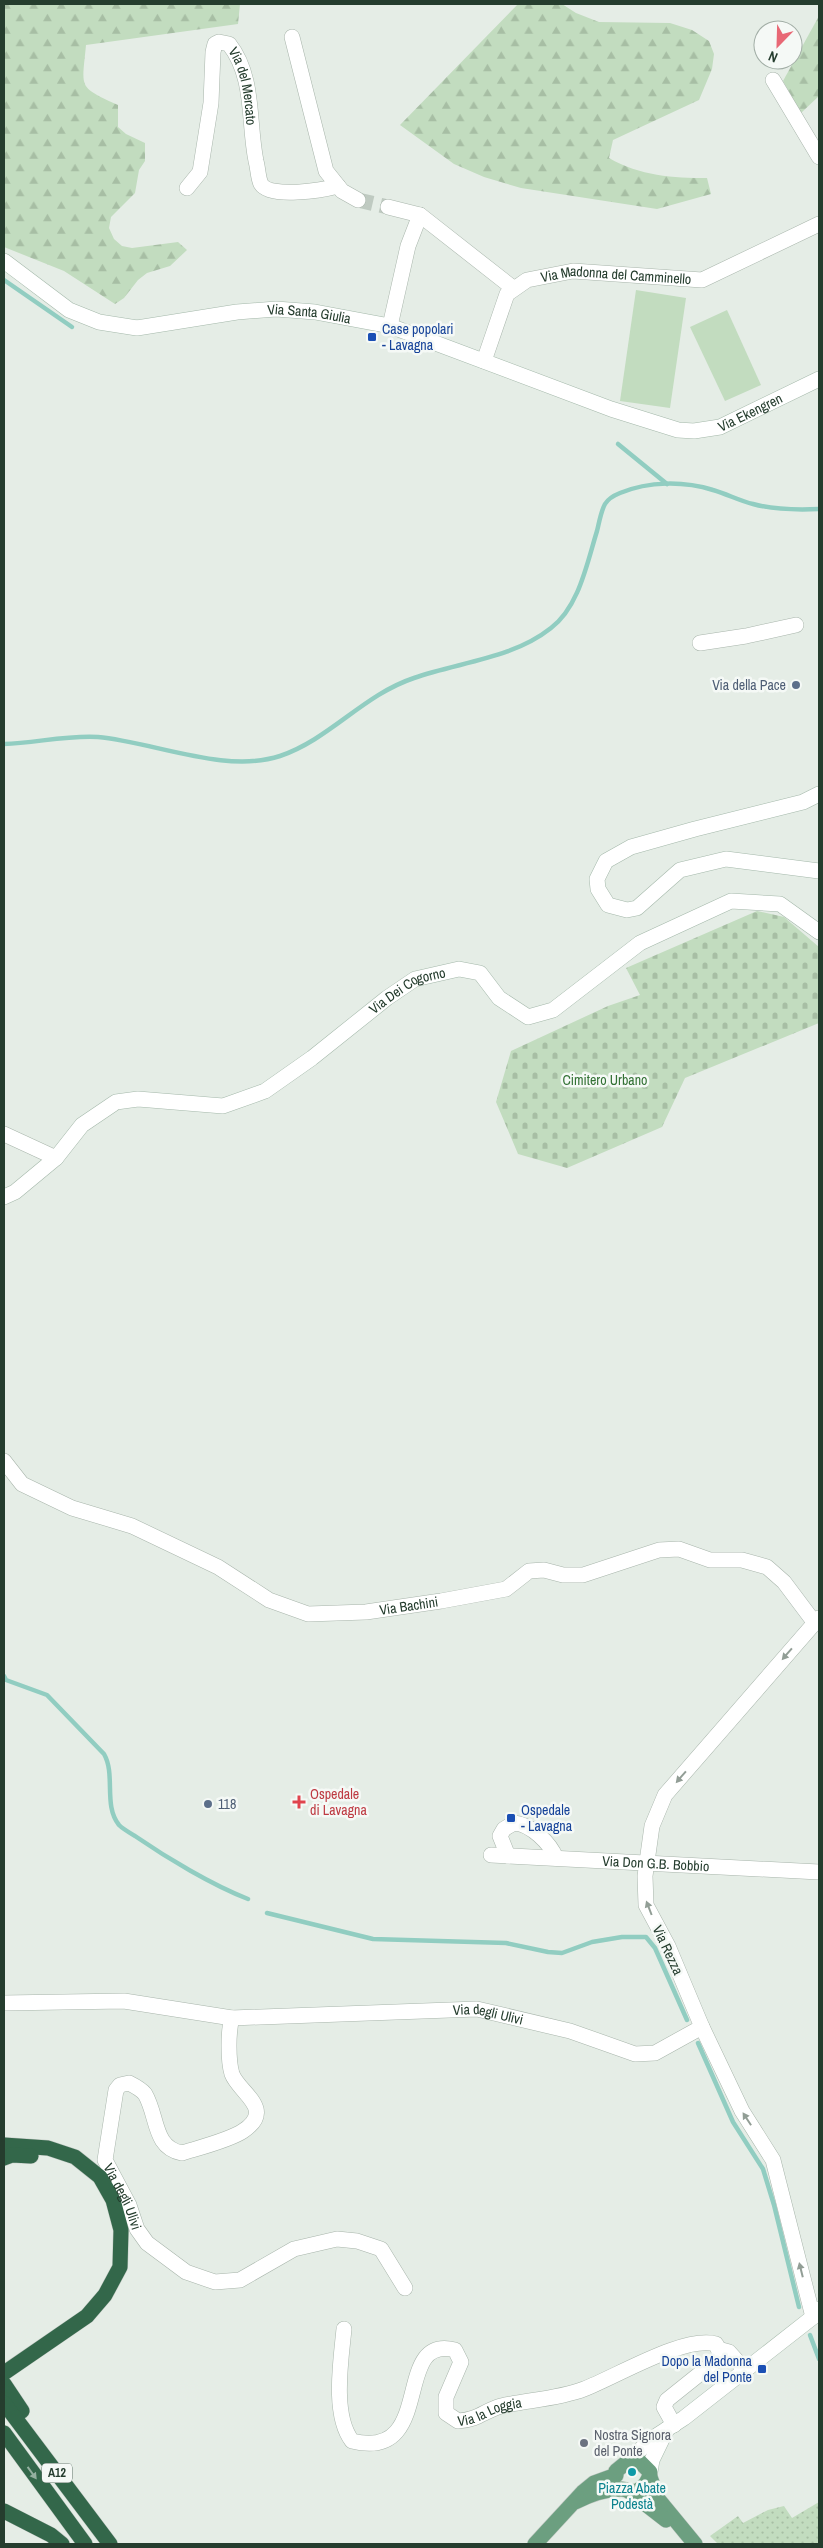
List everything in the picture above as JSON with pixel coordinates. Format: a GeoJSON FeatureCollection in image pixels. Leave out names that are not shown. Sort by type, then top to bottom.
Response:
{"type":"FeatureCollection","features":[{"type":"Feature","properties":{"kind":"highway"},"geometry":{"type":"LineString","coordinates":[[4,2144],[48,2148],[75,2157],[100,2177],[113,2200],[121,2230],[120,2267],[105,2295],[87,2316],[9,2369]]}},
{"type":"Feature","properties":{"kind":"highway"},"geometry":{"type":"LineString","coordinates":[[4,2158],[12,2155],[49,2156],[76,2168],[113,2200]]}},
{"type":"Feature","properties":{"kind":"highway"},"geometry":{"type":"LineString","coordinates":[[4,2384],[48,2449],[90,2518]]}},
{"type":"Feature","properties":{"kind":"highway","name":"A12"},"geometry":{"type":"LineString","coordinates":[[4,2403],[110,2544]]}},
{"type":"Feature","properties":{"kind":"highway","name":"A12"},"geometry":{"type":"LineString","coordinates":[[4,2434],[85,2544]]}},
{"type":"Feature","properties":{"kind":"highway"},"geometry":{"type":"LineString","coordinates":[[4,2511],[51,2535],[62,2544]]}},
{"type":"Feature","properties":{"kind":"main road"},"geometry":{"type":"LineString","coordinates":[[535,2544],[594,2483],[616,2475],[622,2464],[632,2458],[639,2461],[650,2474],[658,2499],[695,2544]]}},
{"type":"Feature","properties":{"kind":"main road"},"geometry":{"type":"LineString","coordinates":[[575,2502],[600,2492],[637,2491],[650,2474]]}},
{"type":"Feature","properties":{"kind":"main road"},"geometry":{"type":"LineString","coordinates":[[616,2475],[626,2490],[664,2518],[691,2544]]}},
{"type":"Feature","properties":{"kind":"street"},"geometry":{"type":"LineString","coordinates":[[292,37],[326,172],[338,186],[358,200]]}},
{"type":"Feature","properties":{"kind":"street","name":"Via del Mercato"},"geometry":{"type":"LineString","coordinates":[[186,188],[200,172],[211,103],[213,52],[215,44],[218,42],[229,44],[238,56],[247,85],[253,145],[261,184],[268,190],[287,192],[325,190],[338,186]]}},
{"type":"Feature","properties":{"kind":"street"},"geometry":{"type":"LineString","coordinates":[[773,80],[819,157]]}},
{"type":"Feature","properties":{"kind":"street"},"geometry":{"type":"LineString","coordinates":[[388,207],[420,215],[513,288],[507,294],[484,361]]}},
{"type":"Feature","properties":{"kind":"street"},"geometry":{"type":"LineString","coordinates":[[390,326],[408,246],[420,215]]}},
{"type":"Feature","properties":{"kind":"street","name":"Via Madonna del Camminello"},"geometry":{"type":"LineString","coordinates":[[513,288],[527,280],[573,271],[702,280],[819,224]]}},
{"type":"Feature","properties":{"kind":"street","name":"Via Santa Giulia"},"geometry":{"type":"LineString","coordinates":[[4,261],[69,310],[99,322],[137,328],[237,312],[276,309],[315,312],[390,326],[611,409],[678,430]]}},
{"type":"Feature","properties":{"kind":"street","name":"Via Ekengren"},"geometry":{"type":"LineString","coordinates":[[678,430],[694,431],[720,427],[819,379]]}},
{"type":"Feature","properties":{"kind":"street"},"geometry":{"type":"LineString","coordinates":[[700,643],[746,636],[796,625]]}},
{"type":"Feature","properties":{"kind":"street"},"geometry":{"type":"LineString","coordinates":[[819,794],[803,802],[695,829],[632,848],[606,862],[597,879],[598,889],[608,905],[627,910],[637,908],[680,870],[726,859],[819,871]]}},
{"type":"Feature","properties":{"kind":"street","name":"Via Dei Cogorno"},"geometry":{"type":"LineString","coordinates":[[4,1197],[16,1192],[56,1158],[82,1125],[116,1102],[138,1099],[223,1106],[265,1091],[312,1058],[387,998],[415,979],[459,969],[480,974],[499,998],[528,1017],[553,1010],[640,943],[731,901],[780,904],[819,932]]}},
{"type":"Feature","properties":{"kind":"street"},"geometry":{"type":"LineString","coordinates":[[4,1134],[56,1158]]}},
{"type":"Feature","properties":{"kind":"street","name":"Via Bachini"},"geometry":{"type":"LineString","coordinates":[[4,1461],[22,1484],[72,1508],[132,1526],[218,1567],[269,1600],[308,1614],[366,1612],[441,1601],[506,1589],[529,1571],[544,1570],[563,1575],[583,1575],[659,1550],[679,1550],[710,1560],[742,1560],[767,1567],[784,1582],[817,1620]]}},
{"type":"Feature","properties":{"kind":"street","name":"Via Rezza"},"geometry":{"type":"LineString","coordinates":[[816,2313],[773,2160],[742,2111],[702,2027],[668,1946],[646,1905],[647,1863],[652,1826],[665,1795],[817,1620]]}},
{"type":"Feature","properties":{"kind":"street"},"geometry":{"type":"LineString","coordinates":[[508,1856],[500,1836],[508,1825],[520,1823],[543,1839],[556,1858]]}},
{"type":"Feature","properties":{"kind":"street","name":"Via Don G.B. Bobbio"},"geometry":{"type":"LineString","coordinates":[[491,1855],[819,1872]]}},
{"type":"Feature","properties":{"kind":"street","name":"Via degli Ulivi"},"geometry":{"type":"LineString","coordinates":[[4,2003],[124,2001],[232,2018],[477,2009],[570,2031],[635,2054],[655,2052],[702,2027]]}},
{"type":"Feature","properties":{"kind":"street","name":"Via degli Ulivi"},"geometry":{"type":"LineString","coordinates":[[232,2018],[229,2030],[232,2074],[239,2086],[253,2099],[256,2108],[253,2122],[243,2132],[182,2153],[172,2151],[164,2146],[145,2095],[129,2084],[120,2085],[116,2090],[105,2160],[122,2188],[137,2230],[146,2243],[186,2272],[215,2282],[240,2280],[294,2248],[337,2239],[357,2240],[382,2249],[405,2288]]}},
{"type":"Feature","properties":{"kind":"street"},"geometry":{"type":"LineString","coordinates":[[632,2458],[650,2440],[675,2424],[816,2313]]}},
{"type":"Feature","properties":{"kind":"street","name":"Via la Loggia"},"geometry":{"type":"LineString","coordinates":[[344,2329],[340,2376],[344,2432],[352,2441],[369,2446],[385,2442],[400,2431],[422,2364],[434,2351],[447,2348],[455,2350],[461,2362],[446,2397],[446,2412],[458,2421],[473,2420],[498,2407],[582,2390],[688,2343],[709,2342],[716,2344],[718,2349],[729,2352],[745,2370]]}},
{"type":"Feature","properties":{"kind":"street"},"geometry":{"type":"LineString","coordinates":[[675,2424],[664,2407],[667,2400],[717,2360],[718,2349]]}},
{"type":"Feature","properties":{"kind":"street"},"geometry":{"type":"LineString","coordinates":[[650,2474],[675,2424]]}},
{"type":"Feature","properties":{"kind":"green space"},"geometry":{"type":"Polygon","coordinates":[[[4,4],[240,4],[238,24],[86,45],[85,84],[95,94],[118,105],[118,127],[126,134],[145,143],[145,161],[139,170],[135,193],[111,217],[109,228],[114,239],[122,246],[132,248],[178,242],[187,250],[170,266],[147,273],[138,280],[124,298],[115,304],[64,271],[4,247],[4,4]]]}},
{"type":"Feature","properties":{"kind":"green space"},"geometry":{"type":"Polygon","coordinates":[[[518,4],[562,4],[576,13],[599,22],[670,23],[692,30],[709,41],[714,54],[712,69],[699,100],[613,140],[609,158],[633,169],[657,175],[707,178],[711,194],[657,209],[521,188],[484,177],[454,164],[400,125],[518,4]]]}},
{"type":"Feature","properties":{"kind":"green space"},"geometry":{"type":"Polygon","coordinates":[[[819,16],[819,96],[801,113],[783,81],[789,70],[803,70],[803,45],[819,16]]]}},
{"type":"Feature","properties":{"kind":"green space"},"geometry":{"type":"Polygon","coordinates":[[[636,290],[686,298],[670,408],[620,401],[636,290]]]}},
{"type":"Feature","properties":{"kind":"green space"},"geometry":{"type":"Polygon","coordinates":[[[727,310],[761,385],[725,401],[690,327],[727,310]]]}},
{"type":"Feature","properties":{"kind":"green space","name":"Cimitero Urbano"},"geometry":{"type":"Polygon","coordinates":[[[757,911],[784,917],[819,947],[819,1023],[685,1078],[662,1127],[567,1168],[518,1154],[496,1102],[511,1051],[608,1006],[640,995],[626,968],[757,911]]]}},
{"type":"Feature","properties":{"kind":"green space"},"geometry":{"type":"Polygon","coordinates":[[[819,2502],[819,2544],[718,2544],[710,2536],[738,2516],[743,2523],[768,2510],[784,2506],[792,2518],[819,2502]]]}},
{"type":"Feature","properties":{"kind":"waterway"},"geometry":{"type":"LineString","coordinates":[[4,280],[72,327]]}},
{"type":"Feature","properties":{"kind":"waterway"},"geometry":{"type":"LineString","coordinates":[[618,444],[667,484]]}},
{"type":"Feature","properties":{"kind":"waterway"},"geometry":{"type":"LineString","coordinates":[[4,744],[74,737],[98,737],[213,759],[259,761],[280,756],[315,739],[362,706],[396,686],[414,678],[485,659],[519,647],[551,628],[561,619],[575,597],[581,584],[605,504],[618,494],[643,486],[678,484],[702,487],[761,506],[786,509],[819,509]]}},
{"type":"Feature","properties":{"kind":"waterway"},"geometry":{"type":"LineString","coordinates":[[4,1676],[6,1680],[47,1695],[104,1754],[109,1771],[110,1799],[114,1817],[119,1825],[190,1870],[248,1899]]}},
{"type":"Feature","properties":{"kind":"waterway"},"geometry":{"type":"LineString","coordinates":[[267,1913],[373,1939],[506,1943],[562,1953],[592,1942],[622,1937],[646,1937],[655,1948],[687,2020]]}},
{"type":"Feature","properties":{"kind":"waterway"},"geometry":{"type":"LineString","coordinates":[[698,2043],[733,2122],[763,2169],[774,2205],[799,2307]]}},
{"type":"Feature","properties":{"kind":"waterway"},"geometry":{"type":"LineString","coordinates":[[810,2335],[819,2359]]}},
{"type":"Feature","properties":{"kind":"tunnel"},"geometry":{"type":"LineString","coordinates":[[358,200],[388,207]]}},
{"type":"Feature","properties":{"kind":"place","name":"Case popolari - Lavagna"},"geometry":{"type":"Point","coordinates":[372,337]}},
{"type":"Feature","properties":{"kind":"place","name":"Via della Pace"},"geometry":{"type":"Point","coordinates":[796,685]}},
{"type":"Feature","properties":{"kind":"place","name":"Ospedale di Lavagna"},"geometry":{"type":"Point","coordinates":[299,1802]}},
{"type":"Feature","properties":{"kind":"place","name":"118"},"geometry":{"type":"Point","coordinates":[208,1804]}},
{"type":"Feature","properties":{"kind":"place","name":"Ospedale - Lavagna"},"geometry":{"type":"Point","coordinates":[511,1818]}},
{"type":"Feature","properties":{"kind":"place","name":"Dopo la Madonna del Ponte"},"geometry":{"type":"Point","coordinates":[762,2369]}},
{"type":"Feature","properties":{"kind":"place","name":"Nostra Signora del Ponte"},"geometry":{"type":"Point","coordinates":[584,2443]}},
{"type":"Feature","properties":{"kind":"place","name":"Piazza Abate Podestà"},"geometry":{"type":"Point","coordinates":[632,2472]}}]}
